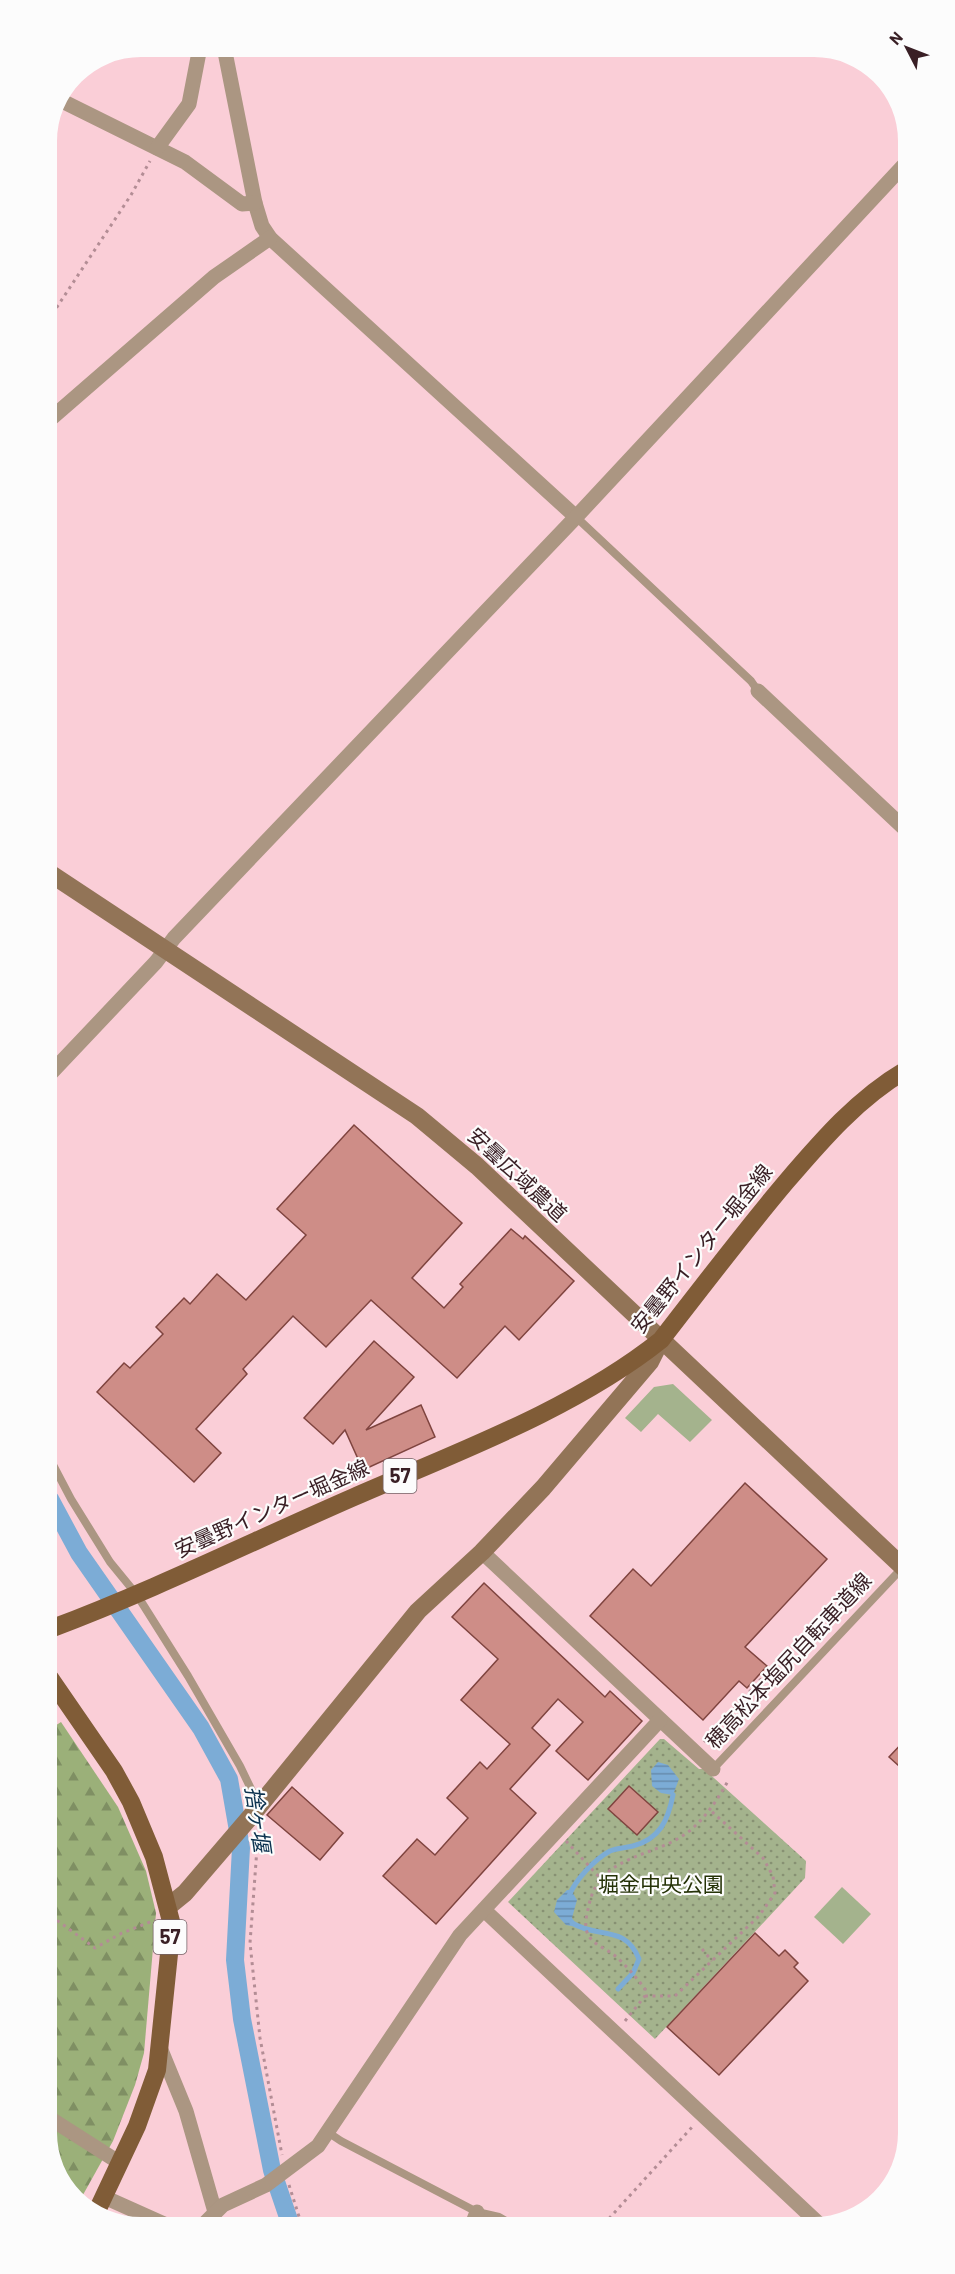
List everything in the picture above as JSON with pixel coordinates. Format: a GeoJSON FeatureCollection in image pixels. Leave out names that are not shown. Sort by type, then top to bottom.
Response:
{"type":"FeatureCollection","features":[{"type":"Feature","properties":{"kind":"main road","name":"安曇野インター堀金線"},"geometry":{"type":"LineString","coordinates":[[57,1626],[134,1596],[552,1408],[615,1373],[661,1340],[751,1223],[817,1146],[849,1113],[898,1075]]}},
{"type":"Feature","properties":{"kind":"main road","name":"57"},"geometry":{"type":"LineString","coordinates":[[57,1688],[114,1771],[131,1802],[154,1857],[165,1912],[172,1925],[161,2050],[153,2081],[120,2163],[100,2205]]}},
{"type":"Feature","properties":{"kind":"street"},"geometry":{"type":"LineString","coordinates":[[157,148],[189,104],[198,57]]}},
{"type":"Feature","properties":{"kind":"street"},"geometry":{"type":"LineString","coordinates":[[226,57],[255,203],[262,226],[270,238],[576,518]]}},
{"type":"Feature","properties":{"kind":"street"},"geometry":{"type":"LineString","coordinates":[[66,103],[185,162],[242,204],[255,203]]}},
{"type":"Feature","properties":{"kind":"street"},"geometry":{"type":"LineString","coordinates":[[57,1066],[164,950],[576,518],[898,171]]}},
{"type":"Feature","properties":{"kind":"street"},"geometry":{"type":"LineString","coordinates":[[57,413],[214,277],[270,238]]}},
{"type":"Feature","properties":{"kind":"street"},"geometry":{"type":"LineString","coordinates":[[758,691],[898,823]]}},
{"type":"Feature","properties":{"kind":"street","name":"安曇広域農道"},"geometry":{"type":"LineString","coordinates":[[57,878],[417,1116],[477,1167],[661,1340],[898,1570]]}},
{"type":"Feature","properties":{"kind":"street"},"geometry":{"type":"LineString","coordinates":[[165,1912],[185,1893],[230,1839],[255,1819],[418,1611],[482,1552],[543,1488],[650,1362],[661,1340]]}},
{"type":"Feature","properties":{"kind":"street"},"geometry":{"type":"LineString","coordinates":[[482,1552],[713,1769]]}},
{"type":"Feature","properties":{"kind":"street"},"geometry":{"type":"LineString","coordinates":[[210,2217],[215,2212],[266,2185],[306,2158],[329,2133],[460,1935],[660,1720]]}},
{"type":"Feature","properties":{"kind":"street"},"geometry":{"type":"LineString","coordinates":[[484,1910],[812,2217]]}},
{"type":"Feature","properties":{"kind":"street"},"geometry":{"type":"LineString","coordinates":[[161,2050],[186,2111],[215,2212]]}},
{"type":"Feature","properties":{"kind":"street"},"geometry":{"type":"LineString","coordinates":[[57,2123],[120,2163]]}},
{"type":"Feature","properties":{"kind":"street"},"geometry":{"type":"LineString","coordinates":[[100,2205],[139,2217]]}},
{"type":"Feature","properties":{"kind":"lane"},"geometry":{"type":"LineString","coordinates":[[576,518],[751,681],[758,691]]}},
{"type":"Feature","properties":{"kind":"lane"},"geometry":{"type":"LineString","coordinates":[[57,1472],[110,1562],[134,1596],[240,1766],[252,1791],[255,1819]]}},
{"type":"Feature","properties":{"kind":"lane","name":"穂高松本塩尻自転車道線"},"geometry":{"type":"LineString","coordinates":[[713,1769],[898,1574]]}},
{"type":"Feature","properties":{"kind":"lane"},"geometry":{"type":"LineString","coordinates":[[329,2133],[472,2217]]}},
{"type":"Feature","properties":{"kind":"path"},"geometry":{"type":"LineString","coordinates":[[57,307],[131,195],[157,148]]}},
{"type":"Feature","properties":{"kind":"path"},"geometry":{"type":"LineString","coordinates":[[695,1752],[762,1678]]}},
{"type":"Feature","properties":{"kind":"path"},"geometry":{"type":"LineString","coordinates":[[624,2022],[645,1996],[645,1989],[633,1973],[613,1954],[598,1946],[587,1933],[585,1922],[591,1896],[600,1878],[616,1866],[672,1842],[694,1828],[729,1779]]}},
{"type":"Feature","properties":{"kind":"path"},"geometry":{"type":"LineString","coordinates":[[645,1996],[675,1996],[759,1916],[775,1893],[773,1876],[763,1858],[709,1809]]}},
{"type":"Feature","properties":{"kind":"path"},"geometry":{"type":"LineString","coordinates":[[255,1819],[250,1943],[261,2038],[277,2136],[299,2217]]}},
{"type":"Feature","properties":{"kind":"path"},"geometry":{"type":"LineString","coordinates":[[564,1838],[574,1852],[600,1878]]}},
{"type":"Feature","properties":{"kind":"path"},"geometry":{"type":"LineString","coordinates":[[57,1920],[95,1948],[165,1912]]}},
{"type":"Feature","properties":{"kind":"path"},"geometry":{"type":"LineString","coordinates":[[702,1949],[712,1961]]}},
{"type":"Feature","properties":{"kind":"path"},"geometry":{"type":"LineString","coordinates":[[610,2217],[696,2122]]}},
{"type":"Feature","properties":{"kind":"green space"},"geometry":{"type":"Polygon","coordinates":[[[673,1384],[712,1420],[690,1442],[658,1414],[641,1432],[625,1418],[654,1387],[673,1384]]]}},
{"type":"Feature","properties":{"kind":"green space"},"geometry":{"type":"Polygon","coordinates":[[[61,1722],[118,1807],[146,1871],[156,1913],[144,2053],[135,2085],[113,2141],[84,2194],[71,2180],[61,2160],[57,2133],[57,1725],[61,1722]]]}},
{"type":"Feature","properties":{"kind":"green space","name":"堀金中央公園"},"geometry":{"type":"Polygon","coordinates":[[[660,1739],[664,1739],[699,1769],[704,1769],[806,1861],[805,1878],[655,2039],[508,1902],[660,1739]]]}},
{"type":"Feature","properties":{"kind":"green space"},"geometry":{"type":"Polygon","coordinates":[[[842,1887],[871,1914],[843,1944],[814,1917],[842,1887]]]}},
{"type":"Feature","properties":{"kind":"water"},"geometry":{"type":"Polygon","coordinates":[[[658,1762],[668,1765],[679,1779],[673,1795],[661,1793],[652,1786],[651,1770],[658,1762]]]}},
{"type":"Feature","properties":{"kind":"water"},"geometry":{"type":"Polygon","coordinates":[[[567,1890],[571,1890],[577,1900],[572,1918],[578,1927],[566,1925],[554,1912],[557,1900],[567,1890]]]}},
{"type":"Feature","properties":{"kind":"building"},"geometry":{"type":"Polygon","coordinates":[[[354,1125],[462,1223],[412,1278],[444,1308],[463,1287],[460,1284],[511,1229],[523,1239],[525,1236],[574,1281],[519,1340],[505,1326],[457,1378],[371,1300],[326,1347],[293,1316],[243,1369],[247,1374],[196,1429],[221,1453],[194,1482],[97,1392],[124,1363],[130,1368],[163,1334],[156,1327],[184,1298],[190,1304],[217,1274],[246,1300],[306,1235],[277,1209],[354,1125]]]}},
{"type":"Feature","properties":{"kind":"building"},"geometry":{"type":"Polygon","coordinates":[[[374,1341],[414,1377],[366,1430],[421,1405],[435,1437],[363,1470],[345,1430],[333,1444],[304,1418],[374,1341]]]}},
{"type":"Feature","properties":{"kind":"building"},"geometry":{"type":"Polygon","coordinates":[[[745,1483],[827,1559],[745,1647],[767,1666],[747,1688],[739,1681],[703,1720],[590,1616],[633,1569],[651,1586],[745,1483]]]}},
{"type":"Feature","properties":{"kind":"building"},"geometry":{"type":"Polygon","coordinates":[[[484,1583],[605,1697],[610,1691],[642,1721],[588,1780],[556,1751],[583,1722],[558,1699],[532,1728],[550,1745],[510,1789],[536,1813],[436,1924],[383,1876],[417,1839],[435,1855],[468,1818],[447,1798],[480,1762],[487,1769],[510,1744],[461,1700],[498,1659],[452,1617],[484,1583]]]}},
{"type":"Feature","properties":{"kind":"building"},"geometry":{"type":"Polygon","coordinates":[[[898,1748],[898,1765],[889,1757],[898,1748]]]}},
{"type":"Feature","properties":{"kind":"building"},"geometry":{"type":"Polygon","coordinates":[[[629,1786],[658,1812],[637,1835],[608,1809],[629,1786]]]}},
{"type":"Feature","properties":{"kind":"building"},"geometry":{"type":"Polygon","coordinates":[[[292,1787],[343,1833],[320,1860],[267,1815],[292,1787]]]}},
{"type":"Feature","properties":{"kind":"building"},"geometry":{"type":"Polygon","coordinates":[[[755,1933],[779,1956],[785,1950],[798,1963],[794,1967],[808,1981],[719,2075],[667,2027],[755,1933]]]}},
{"type":"Feature","properties":{"kind":"waterway","name":"捨ヶ堰"},"geometry":{"type":"LineString","coordinates":[[57,1512],[79,1553],[201,1728],[229,1779],[241,1848],[235,1960],[242,2019],[272,2170],[288,2217]]}},
{"type":"Feature","properties":{"kind":"waterway"},"geometry":{"type":"LineString","coordinates":[[569,1896],[581,1877],[604,1855],[650,1839],[665,1820],[673,1795]]}},
{"type":"Feature","properties":{"kind":"waterway"},"geometry":{"type":"LineString","coordinates":[[572,1923],[582,1928],[619,1936],[633,1948],[639,1959],[633,1973],[618,1989]]}}]}
